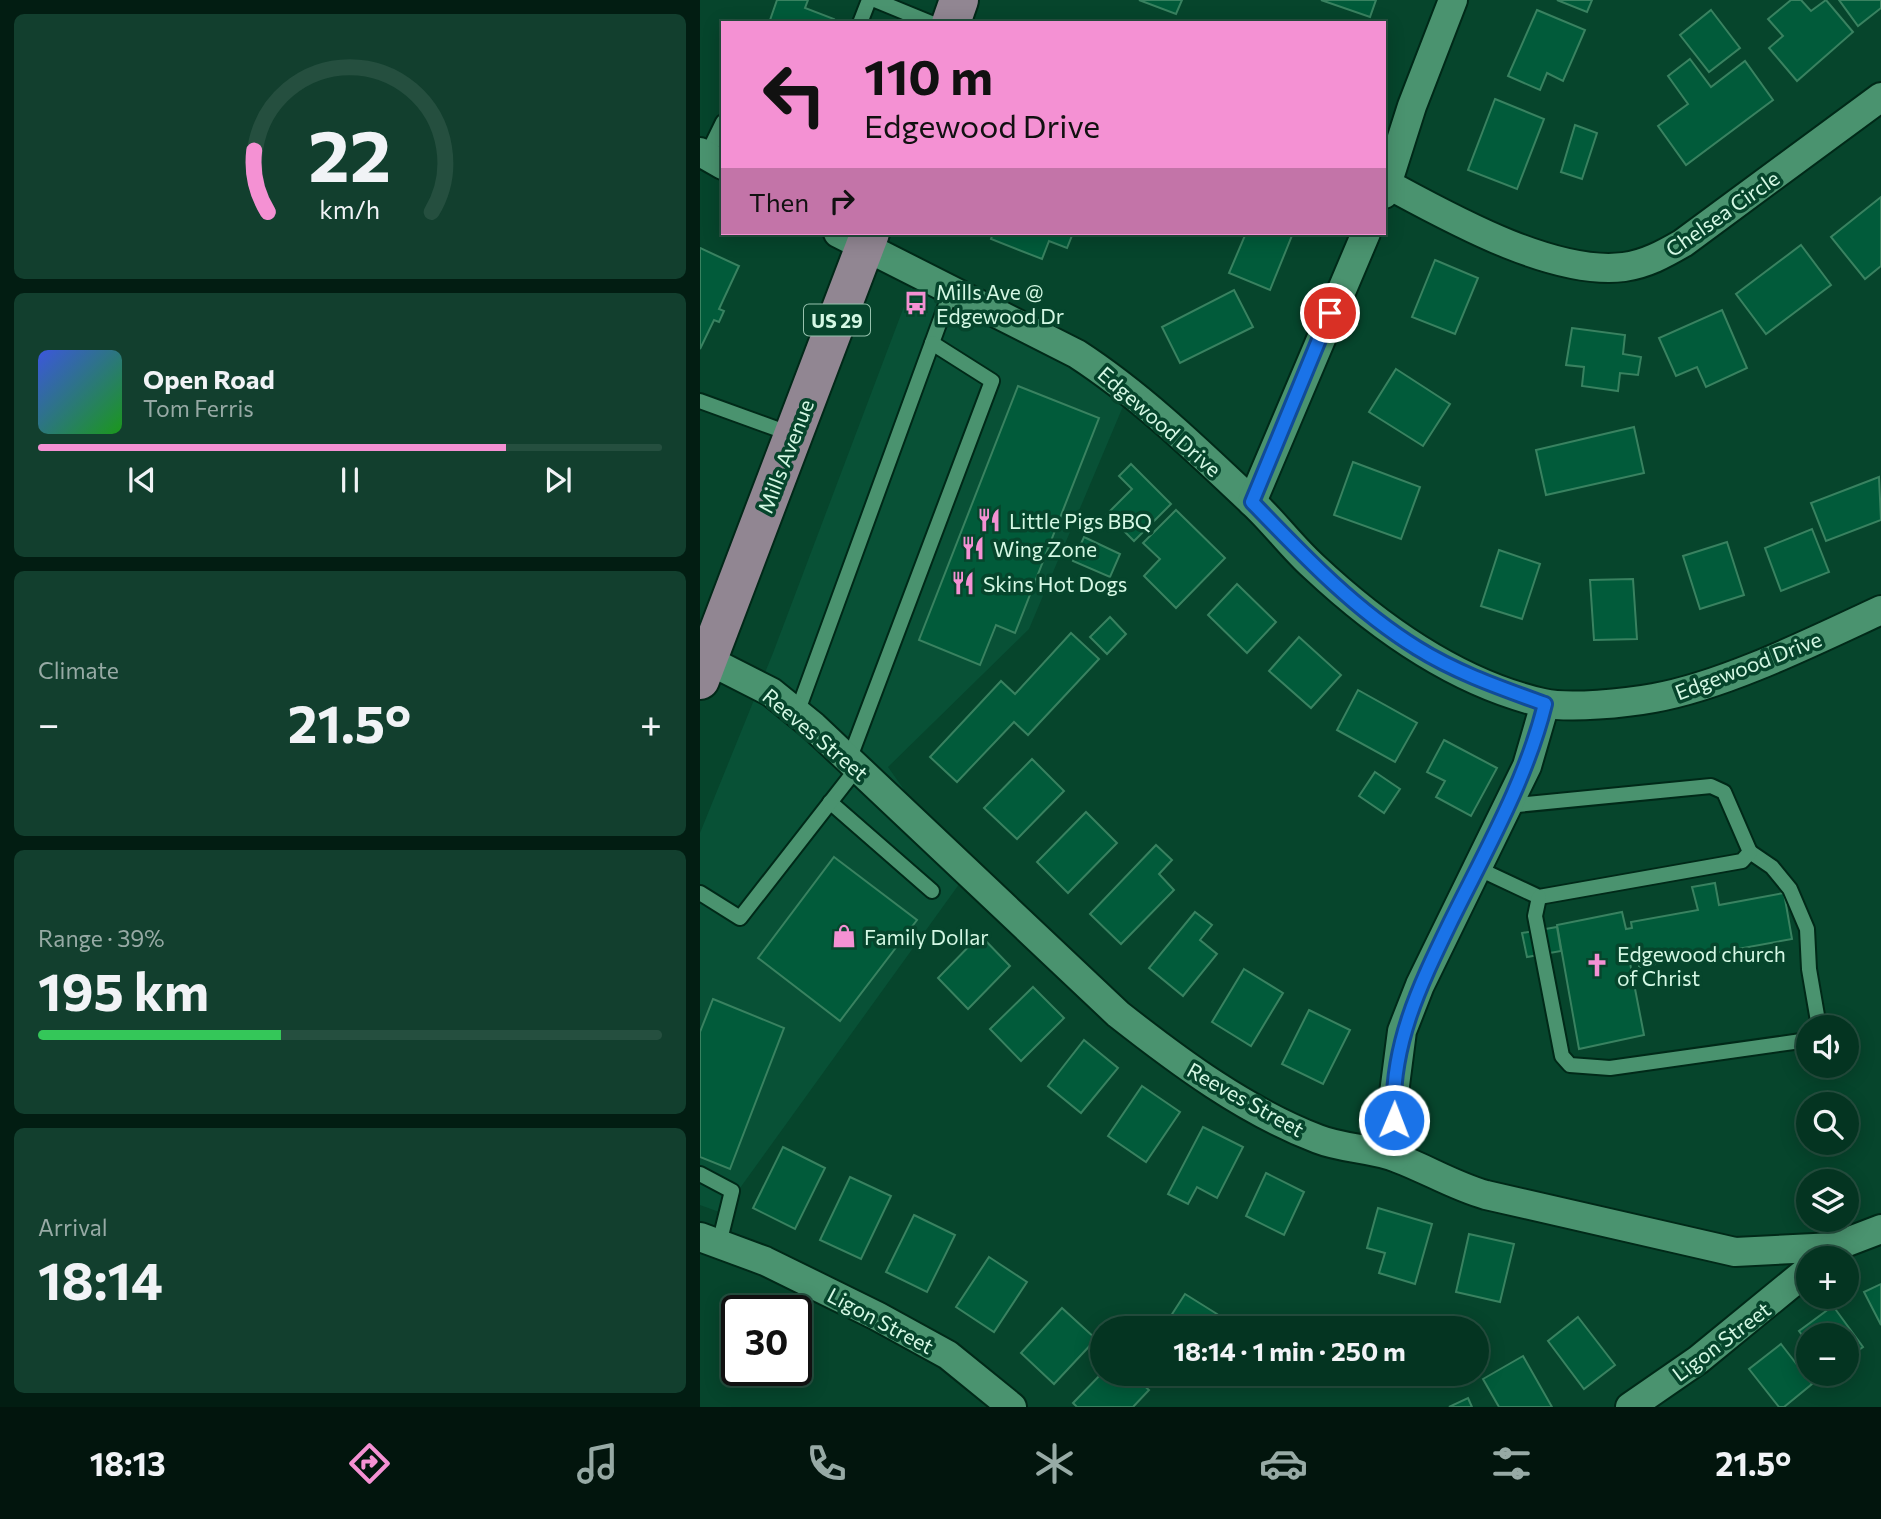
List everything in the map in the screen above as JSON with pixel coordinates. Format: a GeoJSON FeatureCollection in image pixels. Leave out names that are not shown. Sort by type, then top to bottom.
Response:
{"type":"FeatureCollection","features":[{"type":"Feature","properties":{"kind":"main road"},"geometry":{"type":"LineString","coordinates":[[952,21],[959,0]]}},
{"type":"Feature","properties":{"kind":"main road","name":"Mills Avenue"},"geometry":{"type":"LineString","coordinates":[[704,670],[792,434],[857,238]]}},
{"type":"Feature","properties":{"kind":"street"},"geometry":{"type":"LineString","coordinates":[[1387,190],[1412,106],[1453,0]]}},
{"type":"Feature","properties":{"kind":"street","name":"Chelsea Circle"},"geometry":{"type":"LineString","coordinates":[[1387,190],[1493,236],[1557,260],[1580,266],[1623,267],[1654,259],[1683,243],[1881,97]]}},
{"type":"Feature","properties":{"kind":"street"},"geometry":{"type":"LineString","coordinates":[[1252,502],[1365,235]]}},
{"type":"Feature","properties":{"kind":"street","name":"Edgewood Drive"},"geometry":{"type":"LineString","coordinates":[[857,238],[951,291],[1077,354],[1113,378],[1252,502],[1312,566],[1384,626],[1456,670],[1545,704],[1620,703],[1685,691],[1799,647],[1881,610]]}},
{"type":"Feature","properties":{"kind":"street","name":"Reeves Street"},"geometry":{"type":"LineString","coordinates":[[704,670],[771,692],[797,713],[1118,1014],[1171,1056],[1218,1088],[1319,1140],[1396,1157],[1454,1185],[1486,1195],[1735,1252],[1796,1252]]}},
{"type":"Feature","properties":{"kind":"street"},"geometry":{"type":"LineString","coordinates":[[1396,1157],[1393,1101],[1402,1031],[1420,985],[1534,747],[1545,704]]}},
{"type":"Feature","properties":{"kind":"street"},"geometry":{"type":"LineString","coordinates":[[1842,1246],[1881,1229]]}},
{"type":"Feature","properties":{"kind":"street","name":"Ligon Street"},"geometry":{"type":"LineString","coordinates":[[709,1241],[765,1261],[889,1322],[948,1355],[1012,1407]]}},
{"type":"Feature","properties":{"kind":"street","name":"Ligon Street"},"geometry":{"type":"LineString","coordinates":[[1630,1407],[1658,1397],[1698,1360],[1796,1280]]}},
{"type":"Feature","properties":{"kind":"lane"},"geometry":{"type":"LineString","coordinates":[[861,21],[869,0]]}},
{"type":"Feature","properties":{"kind":"lane"},"geometry":{"type":"LineString","coordinates":[[875,0],[925,21]]}},
{"type":"Feature","properties":{"kind":"lane"},"geometry":{"type":"LineString","coordinates":[[707,160],[721,127]]}},
{"type":"Feature","properties":{"kind":"lane"},"geometry":{"type":"LineString","coordinates":[[797,713],[951,291]]}},
{"type":"Feature","properties":{"kind":"lane"},"geometry":{"type":"LineString","coordinates":[[700,893],[740,918],[830,802],[853,764],[992,381],[932,343]]}},
{"type":"Feature","properties":{"kind":"lane"},"geometry":{"type":"LineString","coordinates":[[700,401],[792,434]]}},
{"type":"Feature","properties":{"kind":"lane"},"geometry":{"type":"LineString","coordinates":[[1507,806],[1711,786],[1724,792],[1750,852],[1772,867],[1790,889],[1807,929],[1809,970],[1817,1015]]}},
{"type":"Feature","properties":{"kind":"lane"},"geometry":{"type":"LineString","coordinates":[[830,802],[932,891]]}},
{"type":"Feature","properties":{"kind":"lane"},"geometry":{"type":"LineString","coordinates":[[1477,868],[1539,897],[1742,861],[1750,852]]}},
{"type":"Feature","properties":{"kind":"lane"},"geometry":{"type":"LineString","coordinates":[[1539,897],[1535,916],[1562,1056],[1570,1065],[1610,1068],[1796,1042]]}},
{"type":"Feature","properties":{"kind":"lane"},"geometry":{"type":"LineString","coordinates":[[700,1174],[732,1191],[709,1241]]}},
{"type":"Feature","properties":{"kind":"shaded area"},"geometry":{"type":"Polygon","coordinates":[[[911,288],[1064,359],[1124,404],[1029,629],[888,767],[965,876],[722,1213],[700,1205],[700,833],[773,653],[911,288]]]}},
{"type":"Feature","properties":{"kind":"building"},"geometry":{"type":"Polygon","coordinates":[[[777,0],[808,0],[805,8],[834,19],[834,21],[770,21],[777,0]]]}},
{"type":"Feature","properties":{"kind":"building"},"geometry":{"type":"Polygon","coordinates":[[[1139,0],[1182,0],[1176,14],[1139,0]]]}},
{"type":"Feature","properties":{"kind":"building"},"geometry":{"type":"Polygon","coordinates":[[[1321,0],[1376,0],[1370,17],[1321,0]]]}},
{"type":"Feature","properties":{"kind":"building"},"geometry":{"type":"Polygon","coordinates":[[[1557,0],[1592,0],[1587,12],[1557,0]]]}},
{"type":"Feature","properties":{"kind":"building"},"geometry":{"type":"Polygon","coordinates":[[[1791,0],[1801,0],[1811,11],[1826,0],[1853,32],[1797,81],[1769,48],[1783,36],[1768,19],[1791,0]]]}},
{"type":"Feature","properties":{"kind":"building"},"geometry":{"type":"Polygon","coordinates":[[[1839,0],[1881,0],[1881,8],[1858,26],[1839,0]]]}},
{"type":"Feature","properties":{"kind":"building"},"geometry":{"type":"Polygon","coordinates":[[[1537,10],[1585,30],[1563,81],[1547,73],[1540,90],[1508,76],[1537,10]]]}},
{"type":"Feature","properties":{"kind":"building"},"geometry":{"type":"Polygon","coordinates":[[[1711,10],[1740,48],[1709,72],[1680,35],[1711,10]]]}},
{"type":"Feature","properties":{"kind":"building"},"geometry":{"type":"Polygon","coordinates":[[[1690,59],[1711,87],[1745,61],[1773,100],[1686,165],[1658,126],[1688,104],[1668,76],[1690,59]]]}},
{"type":"Feature","properties":{"kind":"building"},"geometry":{"type":"Polygon","coordinates":[[[1495,99],[1544,119],[1517,189],[1468,170],[1495,99]]]}},
{"type":"Feature","properties":{"kind":"building"},"geometry":{"type":"Polygon","coordinates":[[[1575,125],[1597,133],[1582,179],[1561,172],[1575,125]]]}},
{"type":"Feature","properties":{"kind":"building"},"geometry":{"type":"Polygon","coordinates":[[[1881,197],[1881,266],[1865,279],[1831,237],[1881,197]]]}},
{"type":"Feature","properties":{"kind":"building"},"geometry":{"type":"Polygon","coordinates":[[[992,235],[1072,235],[1067,248],[1049,241],[1042,259],[991,239],[992,235]]]}},
{"type":"Feature","properties":{"kind":"building"},"geometry":{"type":"Polygon","coordinates":[[[1245,235],[1292,235],[1270,290],[1229,273],[1245,235]]]}},
{"type":"Feature","properties":{"kind":"building"},"geometry":{"type":"Polygon","coordinates":[[[1801,245],[1831,285],[1766,334],[1736,294],[1801,245]]]}},
{"type":"Feature","properties":{"kind":"building"},"geometry":{"type":"Polygon","coordinates":[[[700,248],[739,266],[719,309],[724,311],[719,322],[714,320],[700,349],[700,248]]]}},
{"type":"Feature","properties":{"kind":"building"},"geometry":{"type":"Polygon","coordinates":[[[1435,260],[1478,278],[1455,334],[1412,317],[1435,260]]]}},
{"type":"Feature","properties":{"kind":"building"},"geometry":{"type":"Polygon","coordinates":[[[1234,290],[1253,327],[1180,363],[1162,327],[1234,290]]]}},
{"type":"Feature","properties":{"kind":"building"},"geometry":{"type":"Polygon","coordinates":[[[1722,310],[1747,368],[1706,387],[1697,367],[1676,376],[1659,338],[1722,310]]]}},
{"type":"Feature","properties":{"kind":"building"},"geometry":{"type":"Polygon","coordinates":[[[1572,328],[1625,335],[1623,354],[1641,357],[1638,375],[1620,373],[1618,391],[1582,386],[1584,367],[1566,365],[1572,328]]]}},
{"type":"Feature","properties":{"kind":"building"},"geometry":{"type":"Polygon","coordinates":[[[1396,369],[1450,404],[1423,446],[1369,412],[1396,369]]]}},
{"type":"Feature","properties":{"kind":"building"},"geometry":{"type":"Polygon","coordinates":[[[1018,386],[1099,418],[1015,633],[996,625],[980,665],[919,640],[1018,386]]]}},
{"type":"Feature","properties":{"kind":"building"},"geometry":{"type":"Polygon","coordinates":[[[1634,427],[1644,473],[1546,495],[1536,450],[1634,427]]]}},
{"type":"Feature","properties":{"kind":"building"},"geometry":{"type":"Polygon","coordinates":[[[1353,462],[1420,487],[1401,539],[1334,515],[1353,462]]]}},
{"type":"Feature","properties":{"kind":"building"},"geometry":{"type":"Polygon","coordinates":[[[1131,464],[1171,504],[1134,541],[1107,514],[1132,489],[1119,476],[1131,464]]]}},
{"type":"Feature","properties":{"kind":"building"},"geometry":{"type":"Polygon","coordinates":[[[1879,477],[1881,520],[1826,541],[1811,503],[1879,477]]]}},
{"type":"Feature","properties":{"kind":"building"},"geometry":{"type":"Polygon","coordinates":[[[1176,510],[1225,558],[1176,608],[1144,576],[1160,559],[1143,543],[1176,510]]]}},
{"type":"Feature","properties":{"kind":"building"},"geometry":{"type":"Polygon","coordinates":[[[1812,529],[1829,572],[1781,591],[1765,548],[1812,529]]]}},
{"type":"Feature","properties":{"kind":"building"},"geometry":{"type":"Polygon","coordinates":[[[1084,537],[1120,554],[1110,577],[1073,561],[1084,537]]]}},
{"type":"Feature","properties":{"kind":"building"},"geometry":{"type":"Polygon","coordinates":[[[1727,542],[1744,595],[1700,609],[1683,556],[1727,542]]]}},
{"type":"Feature","properties":{"kind":"building"},"geometry":{"type":"Polygon","coordinates":[[[1499,550],[1540,564],[1522,619],[1481,606],[1499,550]]]}},
{"type":"Feature","properties":{"kind":"building"},"geometry":{"type":"Polygon","coordinates":[[[1633,579],[1637,639],[1594,640],[1590,580],[1633,579]]]}},
{"type":"Feature","properties":{"kind":"building"},"geometry":{"type":"Polygon","coordinates":[[[1237,584],[1276,622],[1247,653],[1208,615],[1237,584]]]}},
{"type":"Feature","properties":{"kind":"building"},"geometry":{"type":"Polygon","coordinates":[[[1110,617],[1126,634],[1107,654],[1090,637],[1110,617]]]}},
{"type":"Feature","properties":{"kind":"building"},"geometry":{"type":"Polygon","coordinates":[[[1071,633],[1099,659],[1028,735],[1014,722],[957,782],[930,757],[1001,681],[1015,694],[1071,633]]]}},
{"type":"Feature","properties":{"kind":"building"},"geometry":{"type":"Polygon","coordinates":[[[1299,637],[1341,675],[1311,708],[1269,671],[1299,637]]]}},
{"type":"Feature","properties":{"kind":"building"},"geometry":{"type":"Polygon","coordinates":[[[1358,690],[1417,723],[1395,762],[1337,730],[1358,690]]]}},
{"type":"Feature","properties":{"kind":"building"},"geometry":{"type":"Polygon","coordinates":[[[1444,740],[1497,768],[1471,816],[1436,797],[1445,781],[1427,772],[1444,740]]]}},
{"type":"Feature","properties":{"kind":"building"},"geometry":{"type":"Polygon","coordinates":[[[1032,759],[1064,791],[1017,839],[984,808],[1032,759]]]}},
{"type":"Feature","properties":{"kind":"building"},"geometry":{"type":"Polygon","coordinates":[[[1375,772],[1400,789],[1384,813],[1359,796],[1375,772]]]}},
{"type":"Feature","properties":{"kind":"building"},"geometry":{"type":"Polygon","coordinates":[[[1086,812],[1117,843],[1068,893],[1037,862],[1086,812]]]}},
{"type":"Feature","properties":{"kind":"building"},"geometry":{"type":"Polygon","coordinates":[[[1156,845],[1172,860],[1159,874],[1174,890],[1121,944],[1090,914],[1156,845]]]}},
{"type":"Feature","properties":{"kind":"building"},"geometry":{"type":"Polygon","coordinates":[[[834,857],[917,920],[840,1021],[758,958],[834,857]]]}},
{"type":"Feature","properties":{"kind":"building","name":"Edgewood church of Christ"},"geometry":{"type":"Polygon","coordinates":[[[1715,883],[1719,905],[1784,893],[1792,939],[1639,967],[1639,962],[1630,963],[1644,1035],[1579,1049],[1557,925],[1622,912],[1626,929],[1632,928],[1631,922],[1698,910],[1692,887],[1715,883]]]}},
{"type":"Feature","properties":{"kind":"building"},"geometry":{"type":"Polygon","coordinates":[[[1195,912],[1212,925],[1200,940],[1217,954],[1183,996],[1149,968],[1195,912]]]}},
{"type":"Feature","properties":{"kind":"building"},"geometry":{"type":"Polygon","coordinates":[[[1557,927],[1561,951],[1527,957],[1522,933],[1557,927]]]}},
{"type":"Feature","properties":{"kind":"building"},"geometry":{"type":"Polygon","coordinates":[[[980,935],[1010,966],[968,1009],[938,978],[980,935]]]}},
{"type":"Feature","properties":{"kind":"building"},"geometry":{"type":"Polygon","coordinates":[[[1244,969],[1283,993],[1251,1046],[1212,1022],[1244,969]]]}},
{"type":"Feature","properties":{"kind":"building"},"geometry":{"type":"Polygon","coordinates":[[[1033,987],[1064,1018],[1021,1061],[990,1029],[1033,987]]]}},
{"type":"Feature","properties":{"kind":"building"},"geometry":{"type":"Polygon","coordinates":[[[713,999],[784,1028],[730,1169],[700,1157],[700,1032],[713,999]]]}},
{"type":"Feature","properties":{"kind":"building"},"geometry":{"type":"Polygon","coordinates":[[[1309,1010],[1350,1030],[1323,1084],[1282,1064],[1309,1010]]]}},
{"type":"Feature","properties":{"kind":"building"},"geometry":{"type":"Polygon","coordinates":[[[1084,1040],[1118,1068],[1081,1113],[1048,1086],[1084,1040]]]}},
{"type":"Feature","properties":{"kind":"building"},"geometry":{"type":"Polygon","coordinates":[[[1142,1086],[1180,1112],[1146,1162],[1108,1136],[1142,1086]]]}},
{"type":"Feature","properties":{"kind":"building"},"geometry":{"type":"Polygon","coordinates":[[[1203,1127],[1243,1147],[1217,1198],[1197,1187],[1188,1204],[1168,1194],[1203,1127]]]}},
{"type":"Feature","properties":{"kind":"building"},"geometry":{"type":"Polygon","coordinates":[[[783,1147],[825,1168],[795,1229],[753,1208],[783,1147]]]}},
{"type":"Feature","properties":{"kind":"building"},"geometry":{"type":"Polygon","coordinates":[[[1266,1173],[1304,1192],[1284,1235],[1246,1216],[1266,1173]]]}},
{"type":"Feature","properties":{"kind":"building"},"geometry":{"type":"Polygon","coordinates":[[[850,1177],[891,1196],[861,1259],[820,1240],[850,1177]]]}},
{"type":"Feature","properties":{"kind":"building"},"geometry":{"type":"Polygon","coordinates":[[[1378,1208],[1432,1224],[1415,1284],[1379,1273],[1385,1253],[1367,1248],[1378,1208]]]}},
{"type":"Feature","properties":{"kind":"building"},"geometry":{"type":"Polygon","coordinates":[[[914,1215],[955,1235],[927,1292],[886,1272],[914,1215]]]}},
{"type":"Feature","properties":{"kind":"building"},"geometry":{"type":"Polygon","coordinates":[[[1469,1234],[1514,1244],[1500,1302],[1456,1292],[1469,1234]]]}},
{"type":"Feature","properties":{"kind":"building"},"geometry":{"type":"Polygon","coordinates":[[[989,1257],[1027,1282],[994,1332],[956,1307],[989,1257]]]}},
{"type":"Feature","properties":{"kind":"building"},"geometry":{"type":"Polygon","coordinates":[[[1881,1284],[1881,1325],[1864,1292],[1881,1284]]]}},
{"type":"Feature","properties":{"kind":"building"},"geometry":{"type":"Polygon","coordinates":[[[1185,1294],[1217,1314],[1216,1316],[1171,1316],[1185,1294]]]}},
{"type":"Feature","properties":{"kind":"building"},"geometry":{"type":"Polygon","coordinates":[[[1062,1308],[1090,1334],[1090,1345],[1054,1384],[1021,1353],[1062,1308]]]}},
{"type":"Feature","properties":{"kind":"building"},"geometry":{"type":"Polygon","coordinates":[[[1829,1309],[1835,1309],[1845,1323],[1810,1323],[1829,1309]]]}},
{"type":"Feature","properties":{"kind":"building"},"geometry":{"type":"Polygon","coordinates":[[[1578,1317],[1615,1365],[1584,1389],[1548,1341],[1578,1317]]]}},
{"type":"Feature","properties":{"kind":"building"},"geometry":{"type":"Polygon","coordinates":[[[1781,1344],[1796,1363],[1796,1386],[1810,1386],[1784,1407],[1779,1407],[1749,1369],[1781,1344]]]}},
{"type":"Feature","properties":{"kind":"building"},"geometry":{"type":"Polygon","coordinates":[[[1523,1356],[1552,1407],[1499,1407],[1487,1386],[1489,1376],[1523,1356]]]}},
{"type":"Feature","properties":{"kind":"building"},"geometry":{"type":"Polygon","coordinates":[[[1090,1385],[1144,1386],[1149,1390],[1133,1407],[1077,1407],[1073,1403],[1090,1385]]]}},
{"type":"Feature","properties":{"kind":"building"},"geometry":{"type":"Polygon","coordinates":[[[1468,1398],[1472,1407],[1449,1407],[1468,1398]]]}},
{"type":"Feature","properties":{"kind":"place","name":"Mills Ave @ Edgewood Dr"},"geometry":{"type":"Point","coordinates":[916,303]}},
{"type":"Feature","properties":{"kind":"place","name":"Little Pigs BBQ"},"geometry":{"type":"Point","coordinates":[989,520]}},
{"type":"Feature","properties":{"kind":"place","name":"Wing Zone"},"geometry":{"type":"Point","coordinates":[973,548]}},
{"type":"Feature","properties":{"kind":"place","name":"Skins Hot Dogs"},"geometry":{"type":"Point","coordinates":[963,583]}},
{"type":"Feature","properties":{"kind":"place","name":"Family Dollar"},"geometry":{"type":"Point","coordinates":[844,936]}},
{"type":"Feature","properties":{"kind":"place","name":"Edgewood church of Christ"},"geometry":{"type":"Point","coordinates":[1597,965]}},
{"type":"Feature","properties":{"kind":"route"},"geometry":{"type":"LineString","coordinates":[[1330,313],[1252,502],[1312,566],[1384,626],[1456,670],[1545,704],[1527,766],[1420,985],[1402,1031],[1396,1063],[1394,1120]]}}]}
